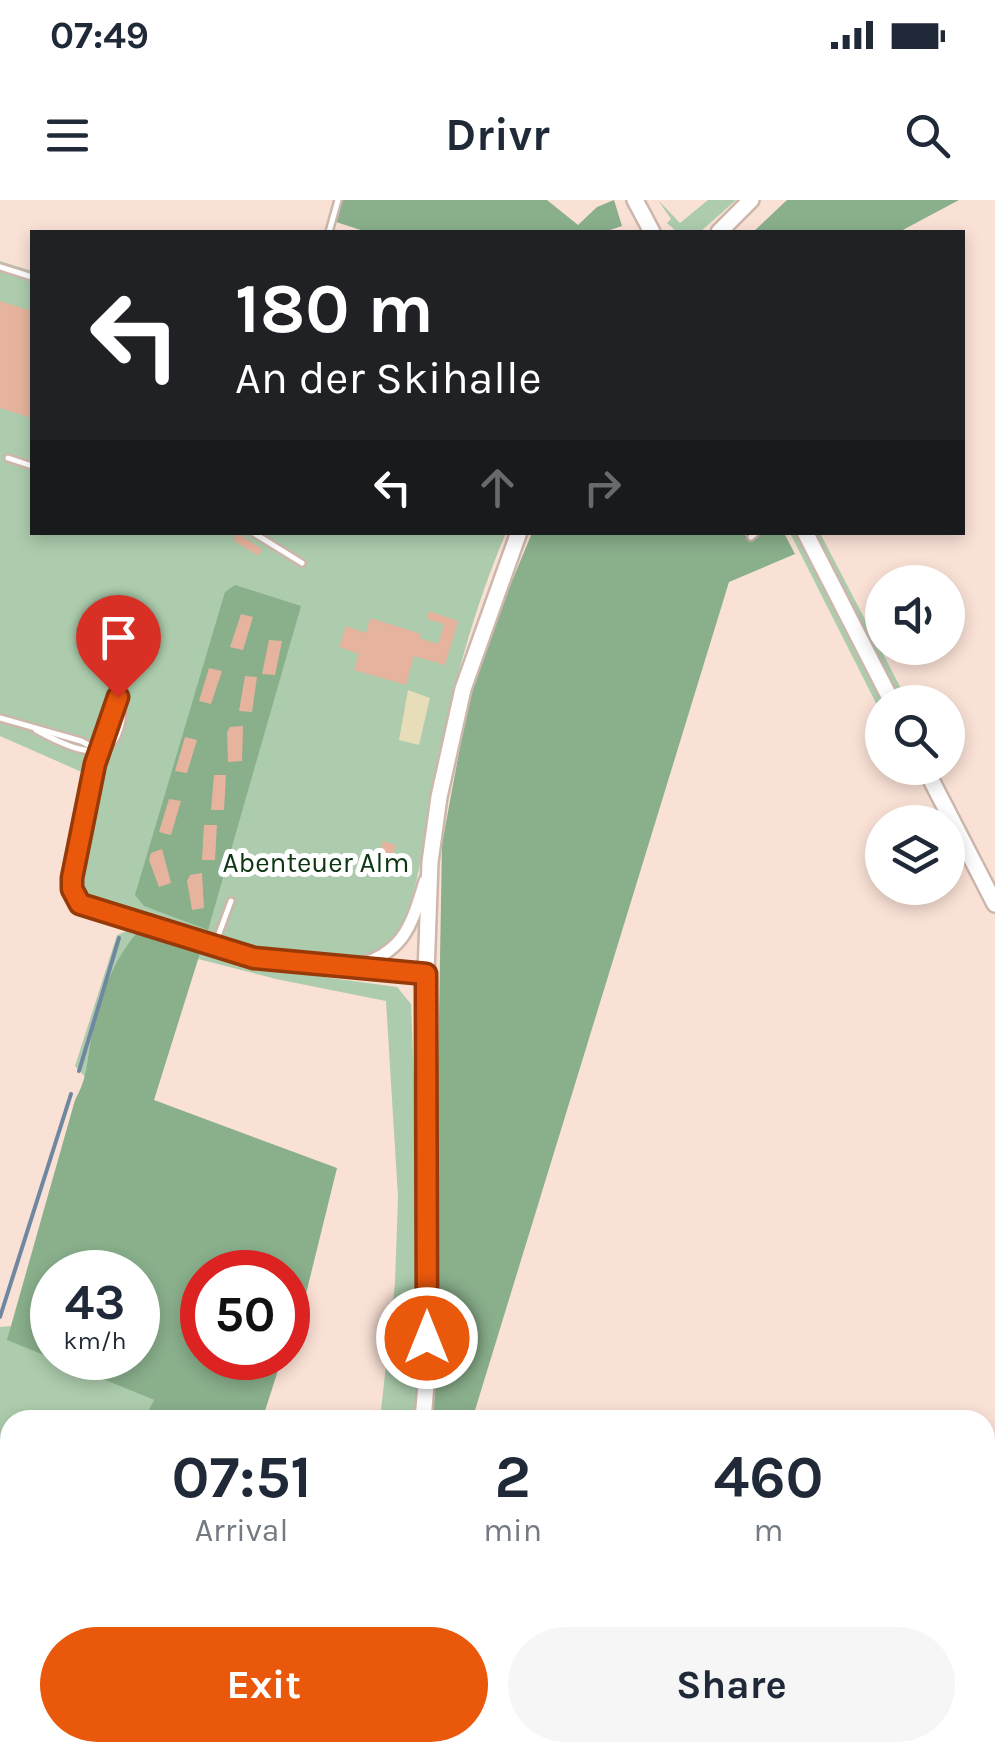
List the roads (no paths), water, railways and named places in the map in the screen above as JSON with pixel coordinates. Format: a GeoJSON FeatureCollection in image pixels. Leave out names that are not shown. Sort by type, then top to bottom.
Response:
{"type":"FeatureCollection","features":[{"type":"Feature","properties":{"kind":"main road"},"geometry":{"type":"LineString","coordinates":[[635,200],[651,230]]}},
{"type":"Feature","properties":{"kind":"main road"},"geometry":{"type":"LineString","coordinates":[[721,230],[752,200]]}},
{"type":"Feature","properties":{"kind":"main road"},"geometry":{"type":"LineString","coordinates":[[424,1410],[430,862],[439,797],[463,689],[518,535]]}},
{"type":"Feature","properties":{"kind":"main road"},"geometry":{"type":"LineString","coordinates":[[807,535],[883,685]]}},
{"type":"Feature","properties":{"kind":"main road"},"geometry":{"type":"LineString","coordinates":[[934,785],[995,904]]}},
{"type":"Feature","properties":{"kind":"street"},"geometry":{"type":"LineString","coordinates":[[350,968],[376,960],[399,943],[414,915],[430,862]]}},
{"type":"Feature","properties":{"kind":"lane"},"geometry":{"type":"LineString","coordinates":[[330,230],[338,200]]}},
{"type":"Feature","properties":{"kind":"lane"},"geometry":{"type":"LineString","coordinates":[[0,267],[30,276]]}},
{"type":"Feature","properties":{"kind":"lane"},"geometry":{"type":"LineString","coordinates":[[8,458],[30,465]]}},
{"type":"Feature","properties":{"kind":"lane"},"geometry":{"type":"LineString","coordinates":[[257,535],[302,563]]}},
{"type":"Feature","properties":{"kind":"lane"},"geometry":{"type":"LineString","coordinates":[[0,718],[79,750],[100,751],[116,742],[124,714],[118,697],[100,751],[72,889],[86,908],[267,960],[426,974]]}},
{"type":"Feature","properties":{"kind":"lane"},"geometry":{"type":"LineString","coordinates":[[214,947],[232,900]]}},
{"type":"Feature","properties":{"kind":"waterway"},"geometry":{"type":"LineString","coordinates":[[79,1071],[119,938]]}},
{"type":"Feature","properties":{"kind":"waterway"},"geometry":{"type":"LineString","coordinates":[[0,1317],[71,1094]]}},
{"type":"Feature","properties":{"kind":"park label","name":"Abenteuer Alm"},"geometry":{"type":"Point","coordinates":[316,862]}}]}
